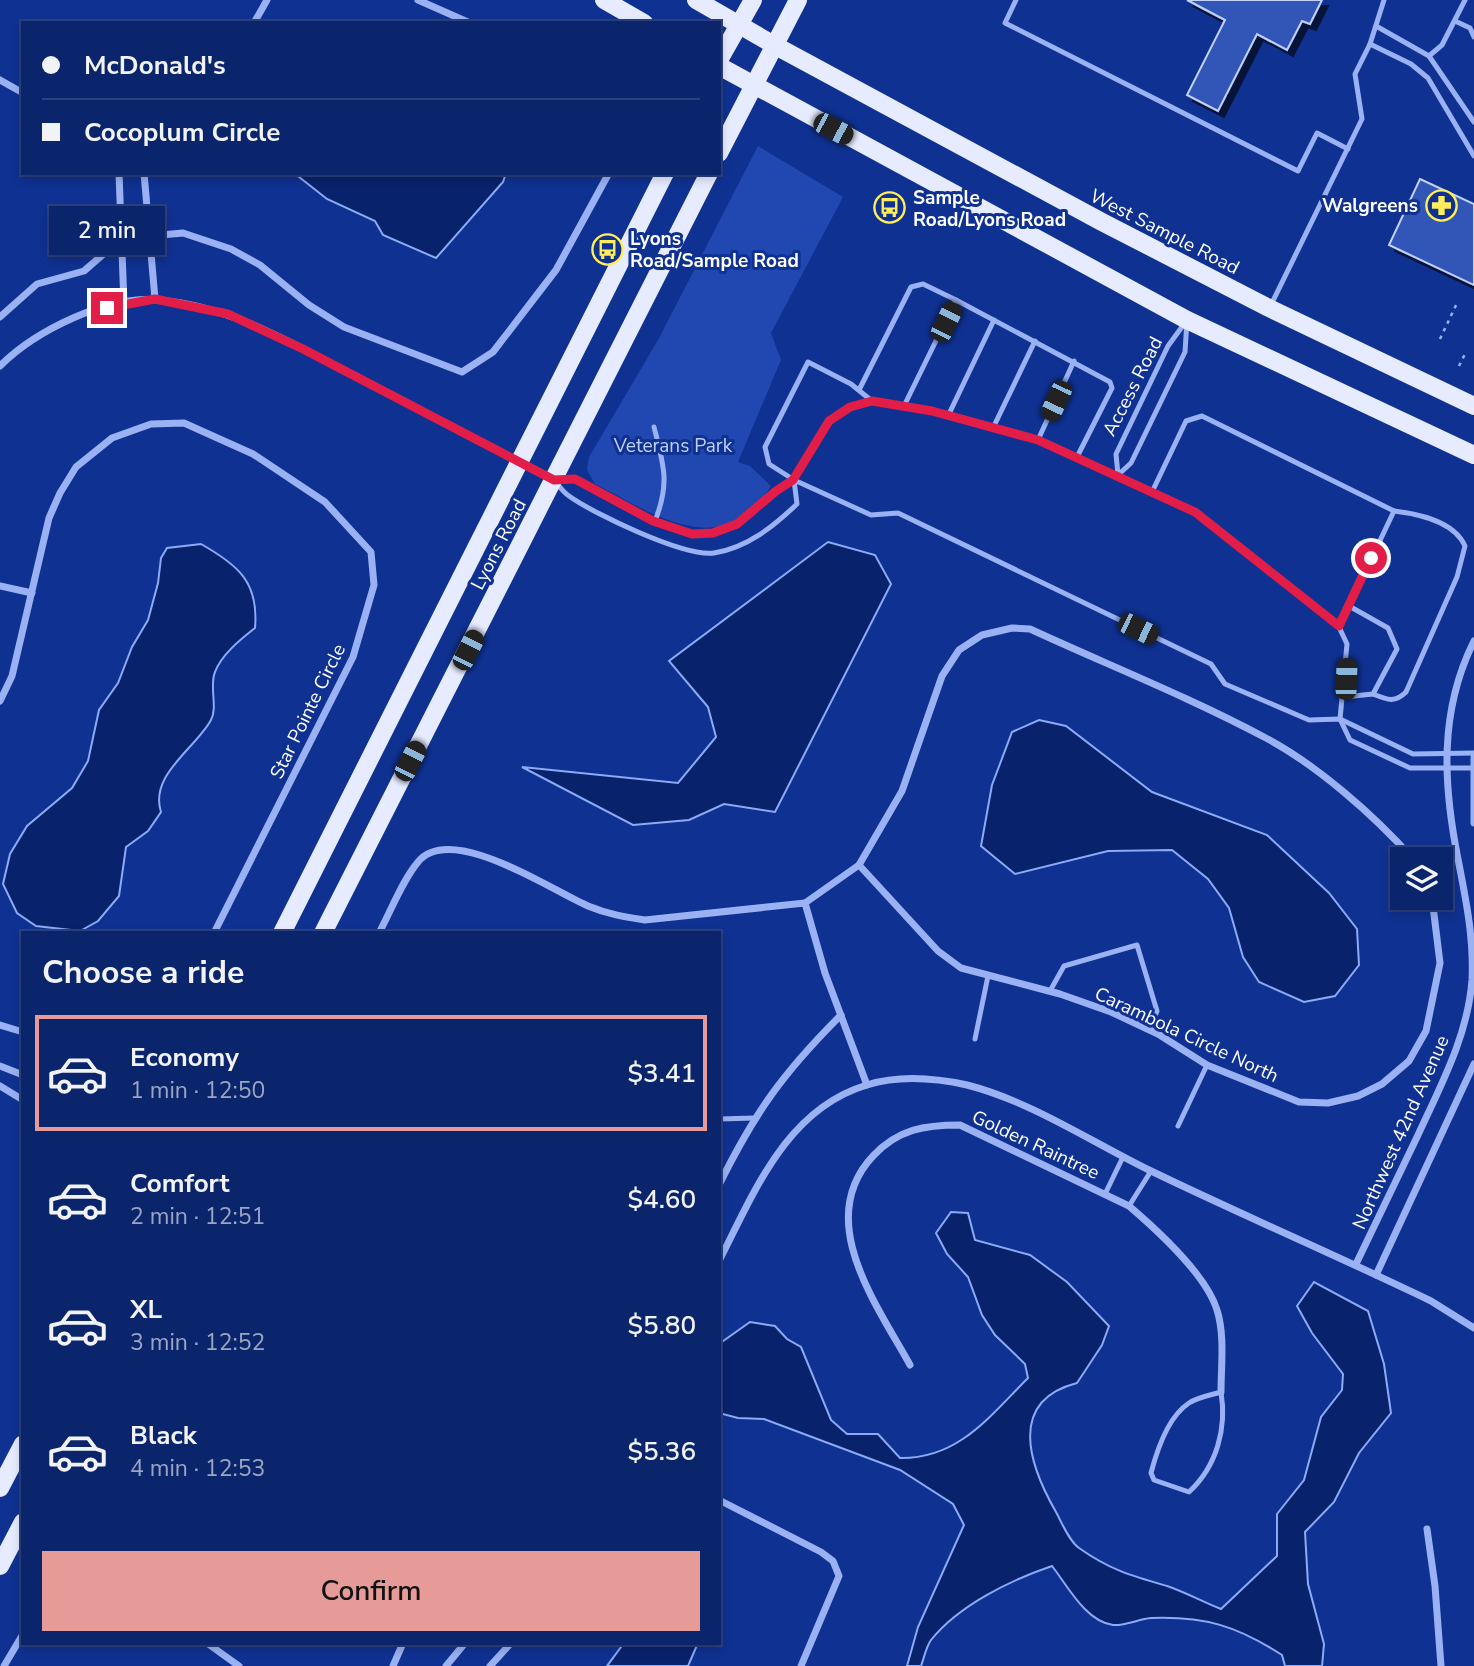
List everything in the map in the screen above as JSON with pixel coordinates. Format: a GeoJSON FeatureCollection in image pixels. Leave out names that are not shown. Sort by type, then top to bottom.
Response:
{"type":"FeatureCollection","features":[{"type":"Feature","properties":{"kind":"main road"},"geometry":{"type":"LineString","coordinates":[[604,0],[641,21]]}},
{"type":"Feature","properties":{"kind":"main road","name":"West Sample Road"},"geometry":{"type":"LineString","coordinates":[[696,0],[740,23],[774,46],[1269,308],[1474,406]]}},
{"type":"Feature","properties":{"kind":"main road"},"geometry":{"type":"LineString","coordinates":[[721,56],[753,0]]}},
{"type":"Feature","properties":{"kind":"main road"},"geometry":{"type":"LineString","coordinates":[[721,149],[798,0]]}},
{"type":"Feature","properties":{"kind":"main road"},"geometry":{"type":"LineString","coordinates":[[721,67],[1187,320],[1474,455]]}},
{"type":"Feature","properties":{"kind":"main road","name":"Lyons Road"},"geometry":{"type":"LineString","coordinates":[[283,931],[664,175]]}},
{"type":"Feature","properties":{"kind":"main road","name":"Lyons Road"},"geometry":{"type":"LineString","coordinates":[[324,931],[708,175]]}},
{"type":"Feature","properties":{"kind":"main road"},"geometry":{"type":"LineString","coordinates":[[0,1488],[21,1448]]}},
{"type":"Feature","properties":{"kind":"main road"},"geometry":{"type":"LineString","coordinates":[[0,1566],[21,1526]]}},
{"type":"Feature","properties":{"kind":"street"},"geometry":{"type":"LineString","coordinates":[[255,21],[267,0]]}},
{"type":"Feature","properties":{"kind":"street"},"geometry":{"type":"LineString","coordinates":[[418,0],[465,21]]}},
{"type":"Feature","properties":{"kind":"street"},"geometry":{"type":"LineString","coordinates":[[0,80],[21,92]]}},
{"type":"Feature","properties":{"kind":"street"},"geometry":{"type":"LineString","coordinates":[[118,175],[124,242],[124,304]]}},
{"type":"Feature","properties":{"kind":"street"},"geometry":{"type":"LineString","coordinates":[[144,175],[155,299]]}},
{"type":"Feature","properties":{"kind":"street"},"geometry":{"type":"LineString","coordinates":[[0,317],[37,284],[84,271],[115,244],[150,236],[183,233],[231,249],[260,265],[309,305],[344,327],[462,372],[494,352],[556,270],[608,175]]}},
{"type":"Feature","properties":{"kind":"street"},"geometry":{"type":"LineString","coordinates":[[0,366],[14,352],[51,326],[91,311],[155,299],[228,314],[303,349],[554,480]]}},
{"type":"Feature","properties":{"kind":"street","name":"Star Pointe Circle"},"geometry":{"type":"LineString","coordinates":[[0,701],[12,676],[49,518],[76,467],[112,438],[151,424],[184,423],[253,454],[325,502],[370,552],[374,585],[353,657],[215,931]]}},
{"type":"Feature","properties":{"kind":"street"},"geometry":{"type":"LineString","coordinates":[[0,586],[32,593]]}},
{"type":"Feature","properties":{"kind":"street"},"geometry":{"type":"LineString","coordinates":[[380,931],[418,862],[433,851],[451,848],[475,852],[590,906],[620,917],[645,919],[805,902],[859,865],[902,791],[942,676],[959,650],[982,635],[1012,628],[1030,629],[1266,738],[1310,767],[1392,835],[1402,847]]}},
{"type":"Feature","properties":{"kind":"street","name":"Northwest 42nd Avenue"},"geometry":{"type":"LineString","coordinates":[[1356,1265],[1448,1071],[1465,1025],[1472,981],[1472,904],[1449,810],[1446,767],[1448,713],[1464,661],[1474,641]]}},
{"type":"Feature","properties":{"kind":"street"},"geometry":{"type":"LineString","coordinates":[[1474,755],[1474,823]]}},
{"type":"Feature","properties":{"kind":"street","name":"Carambola Circle North"},"geometry":{"type":"LineString","coordinates":[[859,865],[938,951],[961,968],[1050,991],[1111,1012],[1149,1030],[1207,1065],[1298,1102],[1328,1103],[1358,1096],[1382,1084],[1409,1061],[1426,1031],[1434,1001],[1440,962],[1434,910]]}},
{"type":"Feature","properties":{"kind":"street"},"geometry":{"type":"LineString","coordinates":[[805,902],[825,973],[867,1085]]}},
{"type":"Feature","properties":{"kind":"street"},"geometry":{"type":"LineString","coordinates":[[721,1181],[754,1118],[799,1057],[841,1015]]}},
{"type":"Feature","properties":{"kind":"street"},"geometry":{"type":"LineString","coordinates":[[0,1025],[21,1031]]}},
{"type":"Feature","properties":{"kind":"street","name":"Northwest 42nd Avenue"},"geometry":{"type":"LineString","coordinates":[[1376,1275],[1474,1064]]}},
{"type":"Feature","properties":{"kind":"street"},"geometry":{"type":"LineString","coordinates":[[0,1066],[21,1073]]}},
{"type":"Feature","properties":{"kind":"street"},"geometry":{"type":"LineString","coordinates":[[721,1257],[769,1164],[796,1128],[826,1105],[867,1085],[926,1078],[969,1086],[1017,1104],[1151,1171],[1432,1301],[1474,1328]]}},
{"type":"Feature","properties":{"kind":"street"},"geometry":{"type":"LineString","coordinates":[[0,1086],[21,1099]]}},
{"type":"Feature","properties":{"kind":"street","name":"Golden Raintree"},"geometry":{"type":"LineString","coordinates":[[911,1365],[867,1288],[856,1263],[848,1211],[852,1188],[866,1164],[884,1144],[904,1131],[932,1125],[960,1125],[1129,1206],[1182,1259],[1210,1294],[1218,1312],[1221,1392]]}},
{"type":"Feature","properties":{"kind":"street"},"geometry":{"type":"LineString","coordinates":[[721,1501],[821,1552],[833,1561],[839,1576],[801,1666]]}},
{"type":"Feature","properties":{"kind":"street"},"geometry":{"type":"LineString","coordinates":[[1427,1529],[1441,1666]]}},
{"type":"Feature","properties":{"kind":"street"},"geometry":{"type":"LineString","coordinates":[[4,1666],[21,1637]]}},
{"type":"Feature","properties":{"kind":"street"},"geometry":{"type":"LineString","coordinates":[[210,1645],[239,1666]]}},
{"type":"Feature","properties":{"kind":"street"},"geometry":{"type":"LineString","coordinates":[[393,1666],[402,1645]]}},
{"type":"Feature","properties":{"kind":"street"},"geometry":{"type":"LineString","coordinates":[[446,1666],[463,1645]]}},
{"type":"Feature","properties":{"kind":"street"},"geometry":{"type":"LineString","coordinates":[[490,1666],[509,1645]]}},
{"type":"Feature","properties":{"kind":"lane"},"geometry":{"type":"LineString","coordinates":[[1016,0],[1004,23],[1298,171],[1317,133],[1348,149]]}},
{"type":"Feature","properties":{"kind":"lane"},"geometry":{"type":"LineString","coordinates":[[1269,308],[1363,119],[1355,74],[1370,44],[1384,0]]}},
{"type":"Feature","properties":{"kind":"lane"},"geometry":{"type":"LineString","coordinates":[[1429,56],[1442,45],[1465,0]]}},
{"type":"Feature","properties":{"kind":"lane"},"geometry":{"type":"LineString","coordinates":[[1455,21],[1472,27],[1474,37]]}},
{"type":"Feature","properties":{"kind":"lane"},"geometry":{"type":"LineString","coordinates":[[1376,26],[1429,56],[1474,122]]}},
{"type":"Feature","properties":{"kind":"lane"},"geometry":{"type":"LineString","coordinates":[[1370,44],[1410,64],[1428,78],[1474,156]]}},
{"type":"Feature","properties":{"kind":"lane"},"geometry":{"type":"LineString","coordinates":[[859,390],[911,287],[923,284],[1106,377],[1112,388],[1077,457]]}},
{"type":"Feature","properties":{"kind":"lane"},"geometry":{"type":"LineString","coordinates":[[904,406],[956,300]]}},
{"type":"Feature","properties":{"kind":"lane"},"geometry":{"type":"LineString","coordinates":[[948,416],[994,320]]}},
{"type":"Feature","properties":{"kind":"lane","name":"Access Road"},"geometry":{"type":"LineString","coordinates":[[1118,475],[1131,463],[1185,352],[1187,320]]}},
{"type":"Feature","properties":{"kind":"lane","name":"Access Road"},"geometry":{"type":"LineString","coordinates":[[1118,475],[1116,454],[1168,346],[1187,320]]}},
{"type":"Feature","properties":{"kind":"lane"},"geometry":{"type":"LineString","coordinates":[[993,428],[1035,341]]}},
{"type":"Feature","properties":{"kind":"lane"},"geometry":{"type":"LineString","coordinates":[[1038,440],[1074,361]]}},
{"type":"Feature","properties":{"kind":"lane"},"geometry":{"type":"LineString","coordinates":[[872,401],[859,390],[808,362],[765,447],[769,464],[793,480],[871,515],[898,513],[1211,664],[1225,684],[1309,720],[1340,719],[1413,754],[1474,755]]}},
{"type":"Feature","properties":{"kind":"lane"},"geometry":{"type":"LineString","coordinates":[[554,480],[575,479],[656,522],[692,534],[713,533],[737,524],[793,480],[829,421],[850,407],[872,401],[904,406],[1038,440],[1195,512],[1339,626],[1347,644],[1340,719],[1350,740],[1410,768],[1472,768]]}},
{"type":"Feature","properties":{"kind":"lane"},"geometry":{"type":"LineString","coordinates":[[1152,492],[1186,421],[1202,416],[1394,510],[1414,513],[1452,529],[1465,546],[1457,577],[1406,692],[1399,699],[1388,700],[1373,694],[1344,697]]}},
{"type":"Feature","properties":{"kind":"lane"},"geometry":{"type":"LineString","coordinates":[[654,427],[667,476],[663,502],[656,522]]}},
{"type":"Feature","properties":{"kind":"lane"},"geometry":{"type":"LineString","coordinates":[[554,480],[568,496],[628,527],[689,551],[714,553],[748,542],[774,526],[797,504],[793,480]]}},
{"type":"Feature","properties":{"kind":"lane"},"geometry":{"type":"LineString","coordinates":[[1339,626],[1394,510]]}},
{"type":"Feature","properties":{"kind":"lane"},"geometry":{"type":"LineString","coordinates":[[1349,606],[1388,628],[1394,638],[1396,649],[1373,694]]}},
{"type":"Feature","properties":{"kind":"lane"},"geometry":{"type":"LineString","coordinates":[[1050,991],[1064,966],[1137,945],[1157,1011],[1149,1030]]}},
{"type":"Feature","properties":{"kind":"lane"},"geometry":{"type":"LineString","coordinates":[[975,1039],[988,976]]}},
{"type":"Feature","properties":{"kind":"lane"},"geometry":{"type":"LineString","coordinates":[[1178,1126],[1207,1065]]}},
{"type":"Feature","properties":{"kind":"lane"},"geometry":{"type":"LineString","coordinates":[[721,1119],[754,1118]]}},
{"type":"Feature","properties":{"kind":"lane"},"geometry":{"type":"LineString","coordinates":[[1105,1194],[1123,1157]]}},
{"type":"Feature","properties":{"kind":"lane"},"geometry":{"type":"LineString","coordinates":[[1129,1206],[1151,1171]]}},
{"type":"Feature","properties":{"kind":"lane","name":"Golden Raintree"},"geometry":{"type":"LineString","coordinates":[[1221,1392],[1224,1429],[1200,1482],[1189,1492],[1154,1480],[1151,1472],[1154,1461],[1178,1412],[1192,1401],[1221,1392]]}},
{"type":"Feature","properties":{"kind":"path"},"geometry":{"type":"LineString","coordinates":[[1440,339],[1458,301]]}},
{"type":"Feature","properties":{"kind":"path"},"geometry":{"type":"LineString","coordinates":[[1459,366],[1466,352]]}},
{"type":"Feature","properties":{"kind":"green space","name":"Veterans Park"},"geometry":{"type":"Polygon","coordinates":[[[758,146],[843,197],[771,333],[781,360],[738,462],[750,466],[771,486],[752,510],[732,523],[710,528],[687,526],[641,508],[595,484],[587,470],[589,457],[658,340],[758,146]]]}},
{"type":"Feature","properties":{"kind":"shaded area"},"geometry":{"type":"Polygon","coordinates":[[[297,175],[505,175],[503,182],[436,258],[383,235],[375,221],[327,199],[297,175]]]}},
{"type":"Feature","properties":{"kind":"shaded area"},"geometry":{"type":"Polygon","coordinates":[[[828,542],[875,555],[891,584],[775,812],[724,804],[689,820],[633,825],[522,767],[678,783],[716,737],[708,707],[669,661],[828,542]]]}},
{"type":"Feature","properties":{"kind":"shaded area"},"geometry":{"type":"Polygon","coordinates":[[[201,544],[226,560],[243,577],[253,598],[255,628],[232,648],[218,665],[213,678],[214,709],[211,720],[167,774],[159,799],[161,812],[148,831],[126,847],[119,896],[98,921],[80,931],[36,926],[17,913],[3,884],[10,854],[27,826],[72,788],[88,761],[99,710],[118,683],[132,647],[148,620],[158,583],[161,558],[167,548],[201,544]]]}},
{"type":"Feature","properties":{"kind":"shaded area"},"geometry":{"type":"Polygon","coordinates":[[[1039,720],[1066,726],[1152,792],[1267,835],[1329,893],[1357,929],[1359,965],[1335,996],[1304,1002],[1259,982],[1243,957],[1229,908],[1208,879],[1172,850],[1108,851],[1015,874],[981,846],[992,785],[1012,732],[1039,720]]]}},
{"type":"Feature","properties":{"kind":"shaded area"},"geometry":{"type":"Polygon","coordinates":[[[951,1212],[968,1213],[975,1240],[1030,1255],[1067,1282],[1109,1326],[1102,1345],[1077,1383],[1055,1392],[1040,1404],[1032,1419],[1030,1437],[1038,1475],[1069,1536],[1079,1548],[1111,1567],[1174,1588],[1221,1609],[1277,1556],[1277,1514],[1304,1480],[1321,1417],[1342,1390],[1343,1374],[1312,1333],[1297,1306],[1314,1282],[1368,1311],[1384,1364],[1391,1413],[1359,1453],[1334,1502],[1305,1532],[1308,1584],[1324,1644],[1322,1666],[1285,1666],[1282,1655],[1266,1645],[1235,1630],[1204,1621],[1151,1618],[1118,1625],[1103,1622],[1078,1602],[1052,1566],[1003,1586],[971,1605],[931,1640],[921,1666],[907,1666],[918,1627],[964,1525],[953,1504],[900,1470],[764,1419],[738,1418],[721,1414],[721,1343],[750,1322],[775,1326],[787,1339],[801,1347],[831,1420],[847,1434],[878,1434],[900,1458],[921,1456],[956,1443],[986,1421],[1028,1378],[1025,1364],[995,1335],[982,1315],[968,1277],[947,1254],[936,1233],[951,1212]]]}},
{"type":"Feature","properties":{"kind":"shaded area"},"geometry":{"type":"Polygon","coordinates":[[[623,1645],[697,1645],[688,1666],[607,1666],[623,1645]]]}},
{"type":"Feature","properties":{"kind":"building"},"geometry":{"type":"Polygon","coordinates":[[[1187,0],[1322,0],[1310,24],[1302,21],[1287,50],[1257,34],[1218,111],[1187,95],[1225,20],[1187,0]]]}},
{"type":"Feature","properties":{"kind":"building","name":"Walgreens"},"geometry":{"type":"Polygon","coordinates":[[[1420,179],[1474,204],[1474,285],[1389,245],[1420,179]]]}},
{"type":"Feature","properties":{"kind":"place","name":"Walgreens"},"geometry":{"type":"Point","coordinates":[1441,205]}},
{"type":"Feature","properties":{"kind":"place","name":"Sample Road/Lyons Road"},"geometry":{"type":"Point","coordinates":[890,208]}},
{"type":"Feature","properties":{"kind":"place","name":"Lyons Road/Sample Road"},"geometry":{"type":"Point","coordinates":[607,249]}},
{"type":"Feature","properties":{"kind":"route"},"geometry":{"type":"LineString","coordinates":[[107,308],[155,299],[228,314],[303,349],[554,480],[575,479],[653,521],[692,534],[713,533],[737,524],[793,480],[813,443],[829,421],[850,407],[872,401],[932,411],[1034,439],[1195,512],[1339,626],[1371,558]]}}]}
